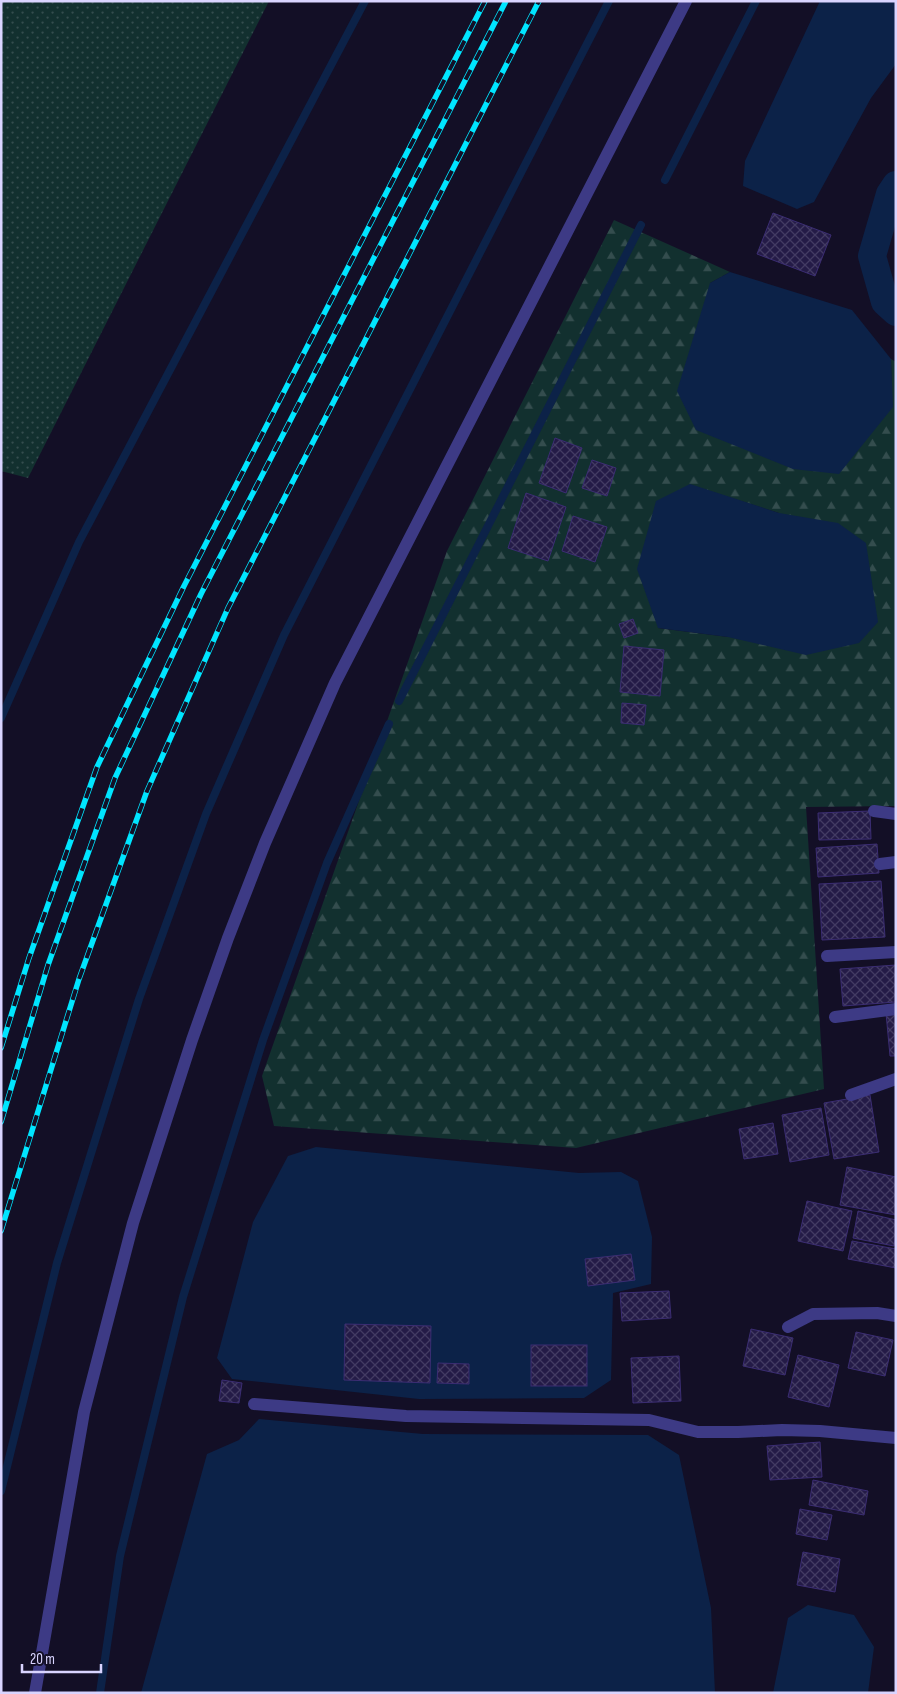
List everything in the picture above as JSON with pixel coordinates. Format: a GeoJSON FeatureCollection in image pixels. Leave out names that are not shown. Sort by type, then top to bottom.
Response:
{"type":"FeatureCollection","features":[{"type":"Feature","properties":{"kind":"street"},"geometry":{"type":"LineString","coordinates":[[35,1693],[84,1412],[133,1224],[192,1040],[228,938],[265,843],[335,683],[686,1]]}},
{"type":"Feature","properties":{"kind":"street"},"geometry":{"type":"LineString","coordinates":[[874,811],[896,814]]}},
{"type":"Feature","properties":{"kind":"street"},"geometry":{"type":"LineString","coordinates":[[880,864],[896,862]]}},
{"type":"Feature","properties":{"kind":"street"},"geometry":{"type":"LineString","coordinates":[[827,956],[896,952]]}},
{"type":"Feature","properties":{"kind":"street"},"geometry":{"type":"LineString","coordinates":[[835,1017],[896,1009]]}},
{"type":"Feature","properties":{"kind":"street"},"geometry":{"type":"LineString","coordinates":[[851,1094],[896,1079]]}},
{"type":"Feature","properties":{"kind":"street"},"geometry":{"type":"LineString","coordinates":[[788,1327],[813,1314],[877,1313],[896,1316]]}},
{"type":"Feature","properties":{"kind":"street"},"geometry":{"type":"LineString","coordinates":[[254,1404],[406,1416],[650,1420],[698,1432],[792,1430],[896,1438]]}},
{"type":"Feature","properties":{"kind":"green space"},"geometry":{"type":"Polygon","coordinates":[[[1,1],[269,1],[28,478],[1,471],[1,1]]]}},
{"type":"Feature","properties":{"kind":"green space"},"geometry":{"type":"Polygon","coordinates":[[[614,220],[730,272],[710,283],[892,407],[891,359],[896,362],[896,806],[806,807],[824,1089],[576,1148],[274,1126],[262,1076],[447,551],[614,220]],[[690,485],[658,628],[728,637],[779,513],[690,485]]]}},
{"type":"Feature","properties":{"kind":"water"},"geometry":{"type":"Polygon","coordinates":[[[820,1],[896,1],[896,64],[871,98],[814,202],[797,209],[743,186],[745,161],[820,1]]]}},
{"type":"Feature","properties":{"kind":"water"},"geometry":{"type":"Polygon","coordinates":[[[730,272],[852,310],[891,359],[893,407],[839,474],[793,469],[696,430],[677,391],[710,283],[730,272]]]}},
{"type":"Feature","properties":{"kind":"water"},"geometry":{"type":"Polygon","coordinates":[[[690,484],[779,513],[838,523],[866,543],[878,622],[859,643],[806,655],[728,637],[658,628],[637,569],[656,501],[690,484]]]}},
{"type":"Feature","properties":{"kind":"water"},"geometry":{"type":"Polygon","coordinates":[[[316,1147],[579,1173],[621,1172],[638,1181],[652,1237],[651,1284],[613,1293],[611,1380],[584,1398],[419,1399],[232,1379],[217,1358],[253,1222],[288,1156],[316,1147]]]}},
{"type":"Feature","properties":{"kind":"water"},"geometry":{"type":"Polygon","coordinates":[[[259,1419],[423,1434],[648,1435],[679,1455],[711,1608],[715,1693],[141,1693],[207,1454],[239,1440],[259,1419]]]}},
{"type":"Feature","properties":{"kind":"water"},"geometry":{"type":"Polygon","coordinates":[[[808,1605],[854,1615],[874,1647],[868,1693],[773,1693],[788,1618],[808,1605]]]}},
{"type":"Feature","properties":{"kind":"building"},"geometry":{"type":"Polygon","coordinates":[[[773,213],[831,235],[815,276],[757,254],[773,213]]]}},
{"type":"Feature","properties":{"kind":"building"},"geometry":{"type":"Polygon","coordinates":[[[555,438],[582,448],[566,493],[539,483],[555,438]]]}},
{"type":"Feature","properties":{"kind":"building"},"geometry":{"type":"Polygon","coordinates":[[[592,460],[616,468],[607,496],[582,488],[592,460]]]}},
{"type":"Feature","properties":{"kind":"building"},"geometry":{"type":"Polygon","coordinates":[[[526,493],[566,507],[548,561],[508,548],[526,493]]]}},
{"type":"Feature","properties":{"kind":"building"},"geometry":{"type":"Polygon","coordinates":[[[573,516],[607,527],[595,562],[562,551],[573,516]]]}},
{"type":"Feature","properties":{"kind":"building"},"geometry":{"type":"Polygon","coordinates":[[[633,619],[638,633],[624,638],[619,624],[633,619]]]}},
{"type":"Feature","properties":{"kind":"building"},"geometry":{"type":"Polygon","coordinates":[[[624,646],[664,650],[660,696],[620,692],[624,646]]]}},
{"type":"Feature","properties":{"kind":"building"},"geometry":{"type":"Polygon","coordinates":[[[622,703],[646,705],[644,725],[621,723],[622,703]]]}},
{"type":"Feature","properties":{"kind":"building"},"geometry":{"type":"Polygon","coordinates":[[[870,811],[871,839],[819,840],[818,813],[870,811]]]}},
{"type":"Feature","properties":{"kind":"building"},"geometry":{"type":"Polygon","coordinates":[[[877,844],[879,873],[818,877],[816,848],[877,844]]]}},
{"type":"Feature","properties":{"kind":"building"},"geometry":{"type":"Polygon","coordinates":[[[881,881],[885,937],[822,940],[819,884],[881,881]]]}},
{"type":"Feature","properties":{"kind":"building"},"geometry":{"type":"Polygon","coordinates":[[[896,965],[896,1002],[843,1006],[840,969],[896,965]]]}},
{"type":"Feature","properties":{"kind":"building"},"geometry":{"type":"Polygon","coordinates":[[[886,1013],[896,1013],[896,1056],[890,1056],[886,1013]]]}},
{"type":"Feature","properties":{"kind":"building"},"geometry":{"type":"Polygon","coordinates":[[[870,1095],[879,1152],[834,1159],[824,1103],[870,1095]]]}},
{"type":"Feature","properties":{"kind":"building"},"geometry":{"type":"Polygon","coordinates":[[[821,1108],[829,1155],[790,1162],[782,1115],[821,1108]]]}},
{"type":"Feature","properties":{"kind":"building"},"geometry":{"type":"Polygon","coordinates":[[[773,1123],[778,1154],[744,1159],[739,1129],[773,1123]]]}},
{"type":"Feature","properties":{"kind":"building"},"geometry":{"type":"Polygon","coordinates":[[[847,1167],[896,1177],[896,1215],[840,1205],[847,1167]]]}},
{"type":"Feature","properties":{"kind":"building"},"geometry":{"type":"Polygon","coordinates":[[[807,1201],[852,1211],[843,1251],[798,1241],[807,1201]]]}},
{"type":"Feature","properties":{"kind":"building"},"geometry":{"type":"Polygon","coordinates":[[[858,1211],[896,1220],[894,1246],[853,1238],[858,1211]]]}},
{"type":"Feature","properties":{"kind":"building"},"geometry":{"type":"Polygon","coordinates":[[[852,1241],[896,1249],[896,1268],[848,1259],[852,1241]]]}},
{"type":"Feature","properties":{"kind":"building"},"geometry":{"type":"Polygon","coordinates":[[[631,1254],[635,1280],[588,1286],[585,1259],[631,1254]]]}},
{"type":"Feature","properties":{"kind":"building"},"geometry":{"type":"Polygon","coordinates":[[[669,1291],[671,1318],[622,1321],[620,1293],[669,1291]]]}},
{"type":"Feature","properties":{"kind":"building"},"geometry":{"type":"Polygon","coordinates":[[[345,1324],[431,1326],[430,1383],[344,1380],[345,1324]]]}},
{"type":"Feature","properties":{"kind":"building"},"geometry":{"type":"Polygon","coordinates":[[[751,1329],[793,1338],[785,1375],[743,1366],[751,1329]]]}},
{"type":"Feature","properties":{"kind":"building"},"geometry":{"type":"Polygon","coordinates":[[[856,1332],[893,1340],[885,1376],[848,1368],[856,1332]]]}},
{"type":"Feature","properties":{"kind":"building"},"geometry":{"type":"Polygon","coordinates":[[[531,1345],[587,1345],[587,1386],[531,1386],[531,1345]]]}},
{"type":"Feature","properties":{"kind":"building"},"geometry":{"type":"Polygon","coordinates":[[[798,1355],[839,1365],[829,1407],[788,1397],[798,1355]]]}},
{"type":"Feature","properties":{"kind":"building"},"geometry":{"type":"Polygon","coordinates":[[[679,1356],[681,1401],[633,1403],[631,1358],[679,1356]]]}},
{"type":"Feature","properties":{"kind":"building"},"geometry":{"type":"Polygon","coordinates":[[[438,1363],[469,1364],[469,1384],[437,1383],[438,1363]]]}},
{"type":"Feature","properties":{"kind":"building"},"geometry":{"type":"Polygon","coordinates":[[[222,1380],[242,1383],[239,1403],[219,1401],[222,1380]]]}},
{"type":"Feature","properties":{"kind":"building"},"geometry":{"type":"Polygon","coordinates":[[[820,1442],[822,1477],[770,1480],[767,1446],[820,1442]]]}},
{"type":"Feature","properties":{"kind":"building"},"geometry":{"type":"Polygon","coordinates":[[[813,1480],[868,1491],[864,1515],[809,1505],[813,1480]]]}},
{"type":"Feature","properties":{"kind":"building"},"geometry":{"type":"Polygon","coordinates":[[[800,1509],[832,1515],[827,1540],[796,1534],[800,1509]]]}},
{"type":"Feature","properties":{"kind":"building"},"geometry":{"type":"Polygon","coordinates":[[[803,1552],[840,1559],[835,1592],[797,1585],[803,1552]]]}},
{"type":"Feature","properties":{"kind":"waterway"},"geometry":{"type":"LineString","coordinates":[[1,718],[79,542],[365,1]]}},
{"type":"Feature","properties":{"kind":"waterway"},"geometry":{"type":"LineString","coordinates":[[1,1491],[57,1263],[139,999],[206,814],[284,635],[609,1]]}},
{"type":"Feature","properties":{"kind":"waterway"},"geometry":{"type":"LineString","coordinates":[[665,180],[756,1]]}},
{"type":"Feature","properties":{"kind":"waterway"},"geometry":{"type":"LineString","coordinates":[[896,185],[890,194],[872,256],[885,302],[896,312]]}},
{"type":"Feature","properties":{"kind":"waterway"},"geometry":{"type":"LineString","coordinates":[[399,701],[641,225]]}},
{"type":"Feature","properties":{"kind":"waterway"},"geometry":{"type":"LineString","coordinates":[[100,1693],[120,1556],[183,1297],[263,1040],[327,863],[389,724]]}},
{"type":"Feature","properties":{"kind":"railway"},"geometry":{"type":"LineString","coordinates":[[1,1048],[29,958],[97,767],[184,586],[485,1]]}},
{"type":"Feature","properties":{"kind":"railway"},"geometry":{"type":"LineString","coordinates":[[1,1122],[48,965],[115,778],[201,594],[506,1]]}},
{"type":"Feature","properties":{"kind":"railway"},"geometry":{"type":"LineString","coordinates":[[1,1231],[79,979],[147,791],[228,608],[539,1]]}}]}
